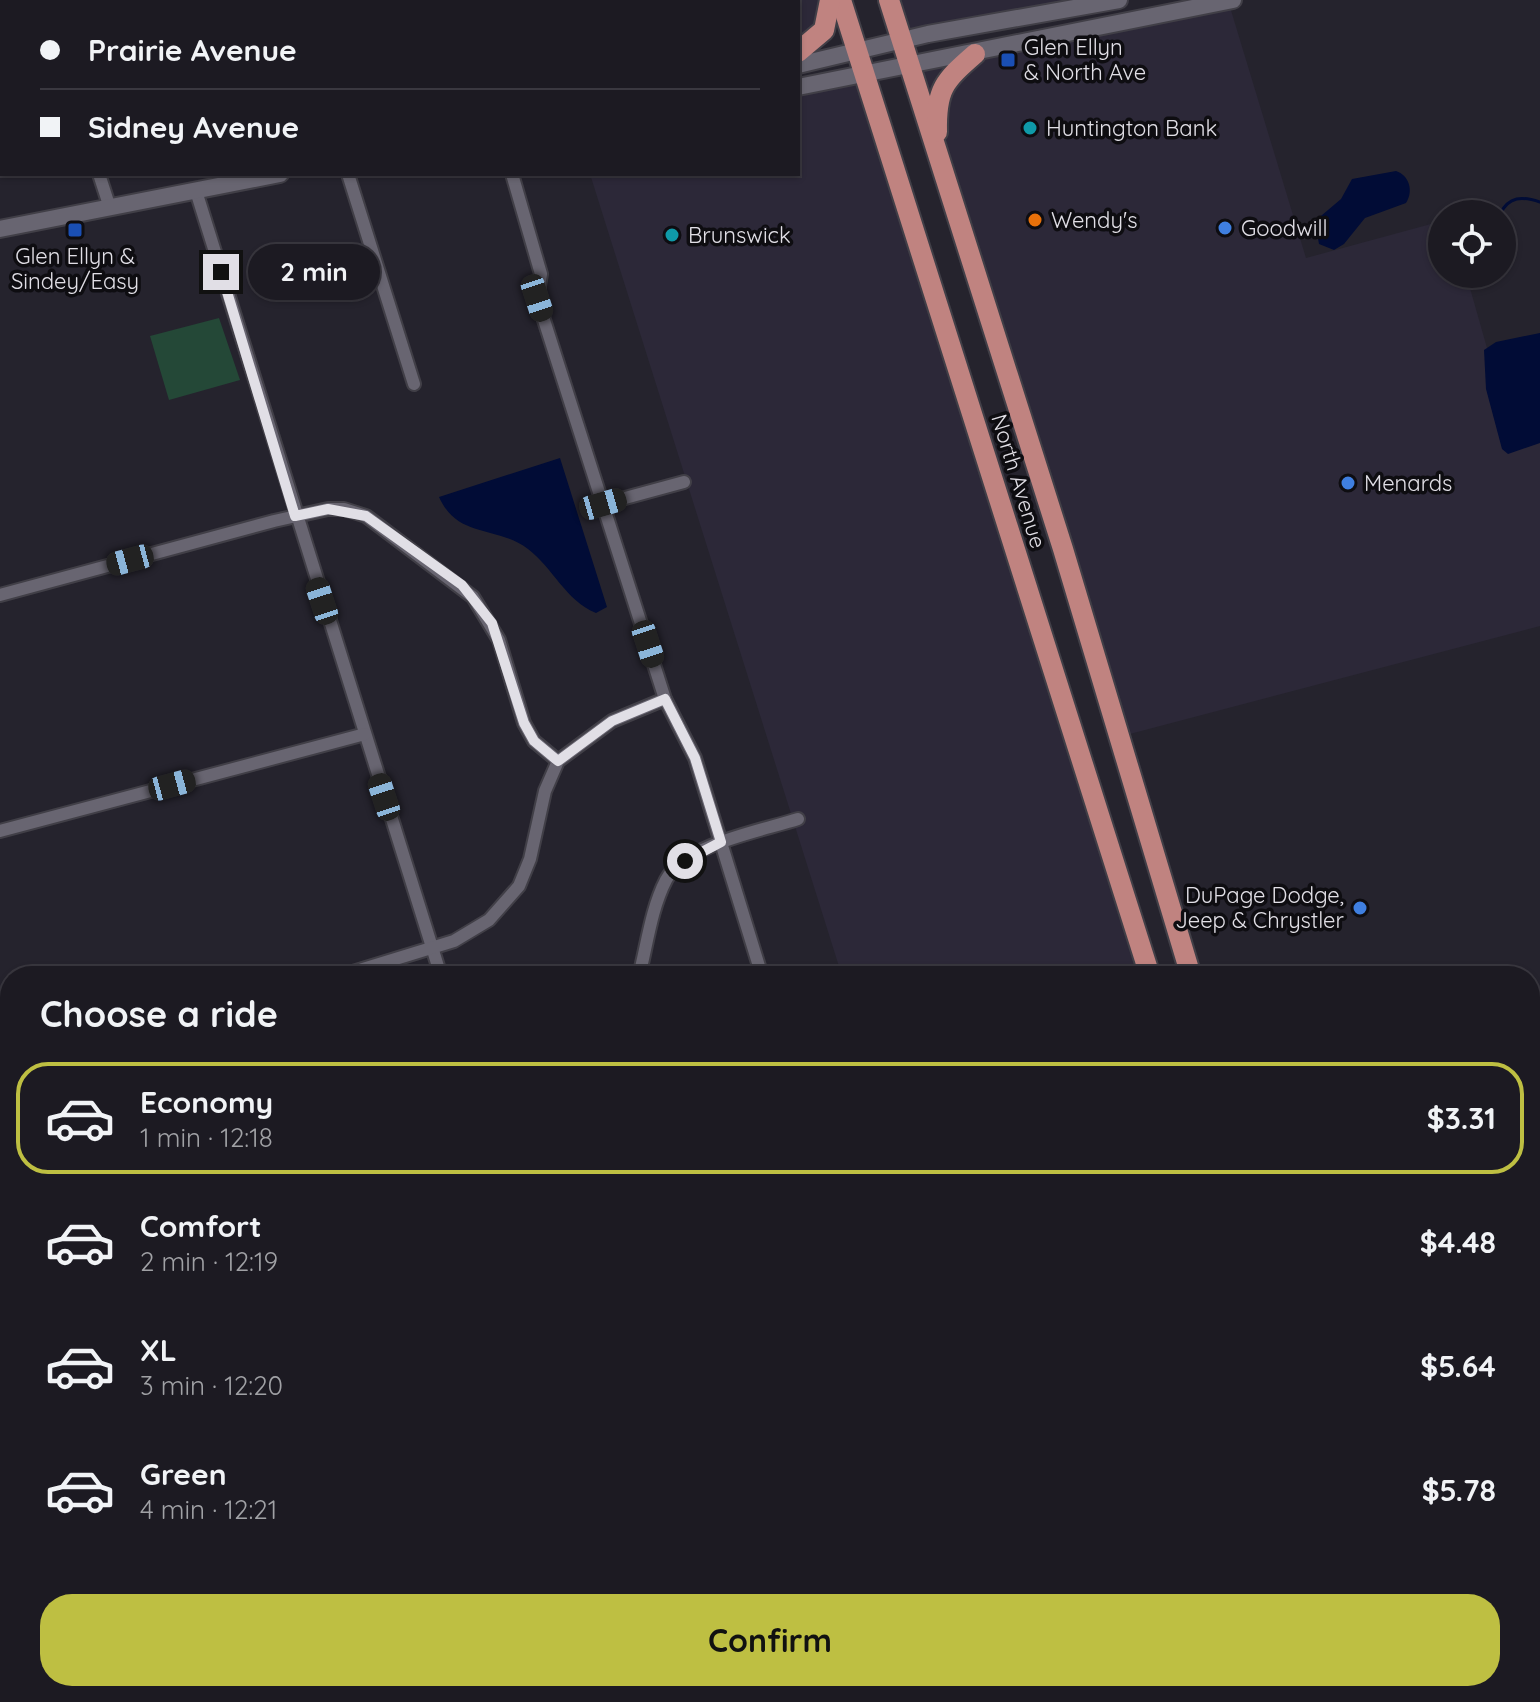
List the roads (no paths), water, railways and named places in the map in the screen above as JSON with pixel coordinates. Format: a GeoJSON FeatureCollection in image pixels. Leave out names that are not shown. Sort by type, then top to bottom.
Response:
{"type":"FeatureCollection","features":[{"type":"Feature","properties":{"kind":"main road"},"geometry":{"type":"LineString","coordinates":[[800,50],[824,30],[830,0]]}},
{"type":"Feature","properties":{"kind":"main road","name":"North Avenue"},"geometry":{"type":"LineString","coordinates":[[841,0],[1147,966]]}},
{"type":"Feature","properties":{"kind":"main road","name":"North Avenue"},"geometry":{"type":"LineString","coordinates":[[889,0],[1067,561],[1188,966]]}},
{"type":"Feature","properties":{"kind":"main road"},"geometry":{"type":"LineString","coordinates":[[946,179],[938,137],[937,105],[943,84],[975,54]]}},
{"type":"Feature","properties":{"kind":"street"},"geometry":{"type":"LineString","coordinates":[[800,65],[901,41],[1119,0]]}},
{"type":"Feature","properties":{"kind":"street"},"geometry":{"type":"LineString","coordinates":[[800,87],[1233,0]]}},
{"type":"Feature","properties":{"kind":"street"},"geometry":{"type":"LineString","coordinates":[[100,176],[110,208]]}},
{"type":"Feature","properties":{"kind":"street"},"geometry":{"type":"LineString","coordinates":[[0,229],[270,176]]}},
{"type":"Feature","properties":{"kind":"street"},"geometry":{"type":"LineString","coordinates":[[349,176],[414,384]]}},
{"type":"Feature","properties":{"kind":"street"},"geometry":{"type":"LineString","coordinates":[[513,176],[541,274],[537,298],[665,699],[695,758],[759,966]]}},
{"type":"Feature","properties":{"kind":"street"},"geometry":{"type":"LineString","coordinates":[[196,191],[438,966]]}},
{"type":"Feature","properties":{"kind":"street"},"geometry":{"type":"LineString","coordinates":[[603,504],[684,482]]}},
{"type":"Feature","properties":{"kind":"street"},"geometry":{"type":"LineString","coordinates":[[0,595],[295,516],[328,509],[366,516],[462,585],[492,623],[529,732],[534,741],[558,761]]}},
{"type":"Feature","properties":{"kind":"street"},"geometry":{"type":"LineString","coordinates":[[373,966],[454,941],[480,927],[519,886],[530,859],[545,791],[558,761],[612,721],[665,699]]}},
{"type":"Feature","properties":{"kind":"street"},"geometry":{"type":"LineString","coordinates":[[0,831],[365,734]]}},
{"type":"Feature","properties":{"kind":"street"},"geometry":{"type":"LineString","coordinates":[[641,966],[657,903],[667,877],[696,853],[721,842],[798,819]]}},
{"type":"Feature","properties":{"kind":"water"},"geometry":{"type":"Polygon","coordinates":[[[1396,171],[1409,184],[1410,194],[1406,203],[1365,218],[1344,244],[1334,250],[1319,244],[1315,221],[1341,199],[1352,179],[1396,171]]]}},
{"type":"Feature","properties":{"kind":"water"},"geometry":{"type":"Polygon","coordinates":[[[1540,333],[1540,443],[1508,454],[1502,449],[1486,389],[1484,350],[1496,342],[1540,333]]]}},
{"type":"Feature","properties":{"kind":"water"},"geometry":{"type":"Polygon","coordinates":[[[560,458],[607,607],[596,613],[576,601],[528,549],[503,537],[467,526],[447,510],[439,497],[560,458]]]}},
{"type":"Feature","properties":{"kind":"waterway"},"geometry":{"type":"LineString","coordinates":[[1514,200],[1540,202]]}},
{"type":"Feature","properties":{"kind":"place","name":"Glen Ellyn & North Ave"},"geometry":{"type":"Point","coordinates":[1008,60]}},
{"type":"Feature","properties":{"kind":"place","name":"Huntington Bank"},"geometry":{"type":"Point","coordinates":[1030,128]}},
{"type":"Feature","properties":{"kind":"place","name":"Wendy's"},"geometry":{"type":"Point","coordinates":[1035,220]}},
{"type":"Feature","properties":{"kind":"place","name":"Goodwill"},"geometry":{"type":"Point","coordinates":[1225,228]}},
{"type":"Feature","properties":{"kind":"place","name":"Glen Ellyn & Sindey/Easy"},"geometry":{"type":"Point","coordinates":[75,230]}},
{"type":"Feature","properties":{"kind":"place","name":"Brunswick"},"geometry":{"type":"Point","coordinates":[672,235]}},
{"type":"Feature","properties":{"kind":"place","name":"Menards"},"geometry":{"type":"Point","coordinates":[1348,483]}},
{"type":"Feature","properties":{"kind":"place","name":"DuPage Dodge, Jeep & Chrystler"},"geometry":{"type":"Point","coordinates":[1360,908]}}]}
